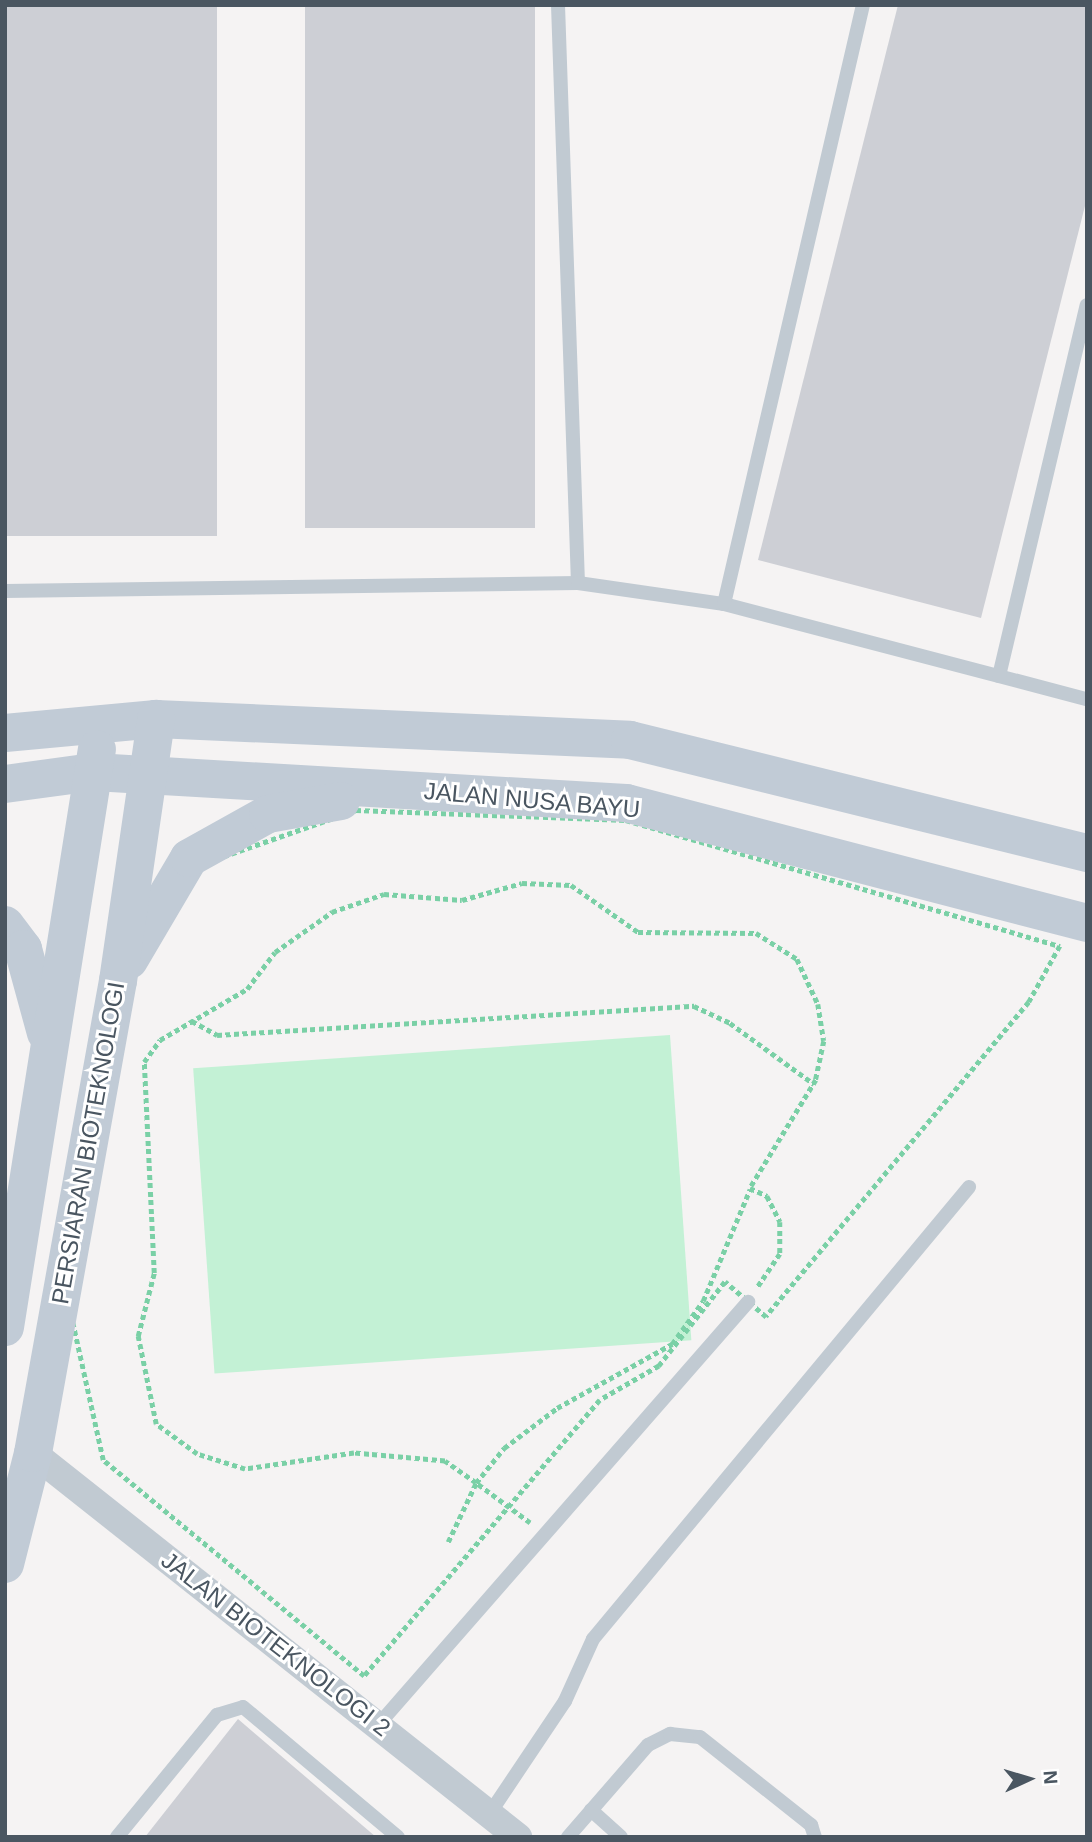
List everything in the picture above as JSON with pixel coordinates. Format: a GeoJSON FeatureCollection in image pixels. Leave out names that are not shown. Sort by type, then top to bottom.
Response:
{"type":"FeatureCollection","features":[{"type":"Feature","properties":{"kind":"main road"},"geometry":{"type":"LineString","coordinates":[[5,733],[100,722],[156,719],[630,740],[1087,853]]}},
{"type":"Feature","properties":{"kind":"main road","name":"PERSIARAN BIOTEKNOLOGI"},"geometry":{"type":"LineString","coordinates":[[5,1564],[33,1453],[118,981],[150,775],[156,719]]}},
{"type":"Feature","properties":{"kind":"main road","name":"PERSIARAN BIOTEKNOLOGI"},"geometry":{"type":"LineString","coordinates":[[5,1327],[100,722]]}},
{"type":"Feature","properties":{"kind":"main road","name":"JALAN NUSA BAYU"},"geometry":{"type":"LineString","coordinates":[[5,784],[94,772],[626,803],[1087,923]]}},
{"type":"Feature","properties":{"kind":"main road"},"geometry":{"type":"LineString","coordinates":[[118,981],[189,858],[268,814],[401,790]]}},
{"type":"Feature","properties":{"kind":"main road"},"geometry":{"type":"LineString","coordinates":[[5,925],[23,949],[50,1048]]}},
{"type":"Feature","properties":{"kind":"street","name":"JALAN BIOTEKNOLOGI 2"},"geometry":{"type":"LineString","coordinates":[[33,1453],[379,1724],[518,1837]]}},
{"type":"Feature","properties":{"kind":"lane"},"geometry":{"type":"LineString","coordinates":[[558,5],[578,583]]}},
{"type":"Feature","properties":{"kind":"lane"},"geometry":{"type":"LineString","coordinates":[[724,604],[863,5]]}},
{"type":"Feature","properties":{"kind":"lane"},"geometry":{"type":"LineString","coordinates":[[999,676],[1087,305]]}},
{"type":"Feature","properties":{"kind":"lane"},"geometry":{"type":"LineString","coordinates":[[5,591],[578,583],[724,604],[1087,699]]}},
{"type":"Feature","properties":{"kind":"lane"},"geometry":{"type":"LineString","coordinates":[[490,1814],[565,1702],[593,1639],[969,1187]]}},
{"type":"Feature","properties":{"kind":"lane"},"geometry":{"type":"LineString","coordinates":[[379,1724],[748,1302]]}},
{"type":"Feature","properties":{"kind":"lane"},"geometry":{"type":"LineString","coordinates":[[117,1837],[217,1715],[243,1707],[398,1837]]}},
{"type":"Feature","properties":{"kind":"lane"},"geometry":{"type":"LineString","coordinates":[[568,1837],[648,1745],[670,1734],[700,1737],[811,1825],[815,1837]]}},
{"type":"Feature","properties":{"kind":"lane"},"geometry":{"type":"LineString","coordinates":[[591,1810],[621,1837]]}},
{"type":"Feature","properties":{"kind":"path"},"geometry":{"type":"LineString","coordinates":[[356,810],[626,820],[1060,946],[1029,1002],[766,1317],[725,1282],[659,1366],[600,1400],[508,1507],[364,1676],[103,1460],[70,1311],[129,985],[199,865],[356,810]]}},
{"type":"Feature","properties":{"kind":"path"},"geometry":{"type":"LineString","coordinates":[[448,1542],[476,1483],[504,1448],[557,1408],[673,1344],[703,1301],[750,1188],[814,1084],[824,1041],[818,1004],[797,959],[756,933],[638,932],[571,886],[522,883],[462,900],[384,894],[332,912],[275,953],[247,989],[160,1040],[144,1062],[154,1273],[138,1336],[156,1424],[197,1454],[245,1469],[354,1454],[445,1461],[476,1483],[545,1534]]}},
{"type":"Feature","properties":{"kind":"path"},"geometry":{"type":"LineString","coordinates":[[191,1021],[217,1035],[694,1006],[730,1024],[814,1084]]}},
{"type":"Feature","properties":{"kind":"path"},"geometry":{"type":"LineString","coordinates":[[748,1302],[780,1254],[780,1222],[767,1196],[750,1188]]}},
{"type":"Feature","properties":{"kind":"green space"},"geometry":{"type":"Polygon","coordinates":[[[670,1035],[691,1340],[215,1374],[193,1068],[670,1035]]]}},
{"type":"Feature","properties":{"kind":"building"},"geometry":{"type":"Polygon","coordinates":[[[5,5],[217,5],[217,536],[5,536],[5,5]]]}},
{"type":"Feature","properties":{"kind":"building"},"geometry":{"type":"Polygon","coordinates":[[[305,5],[535,5],[535,528],[305,528],[305,5]]]}},
{"type":"Feature","properties":{"kind":"building"},"geometry":{"type":"Polygon","coordinates":[[[898,5],[1087,5],[1087,198],[981,618],[758,560],[898,5]]]}},
{"type":"Feature","properties":{"kind":"building"},"geometry":{"type":"Polygon","coordinates":[[[238,1719],[376,1837],[145,1837],[238,1719]]]}}]}
